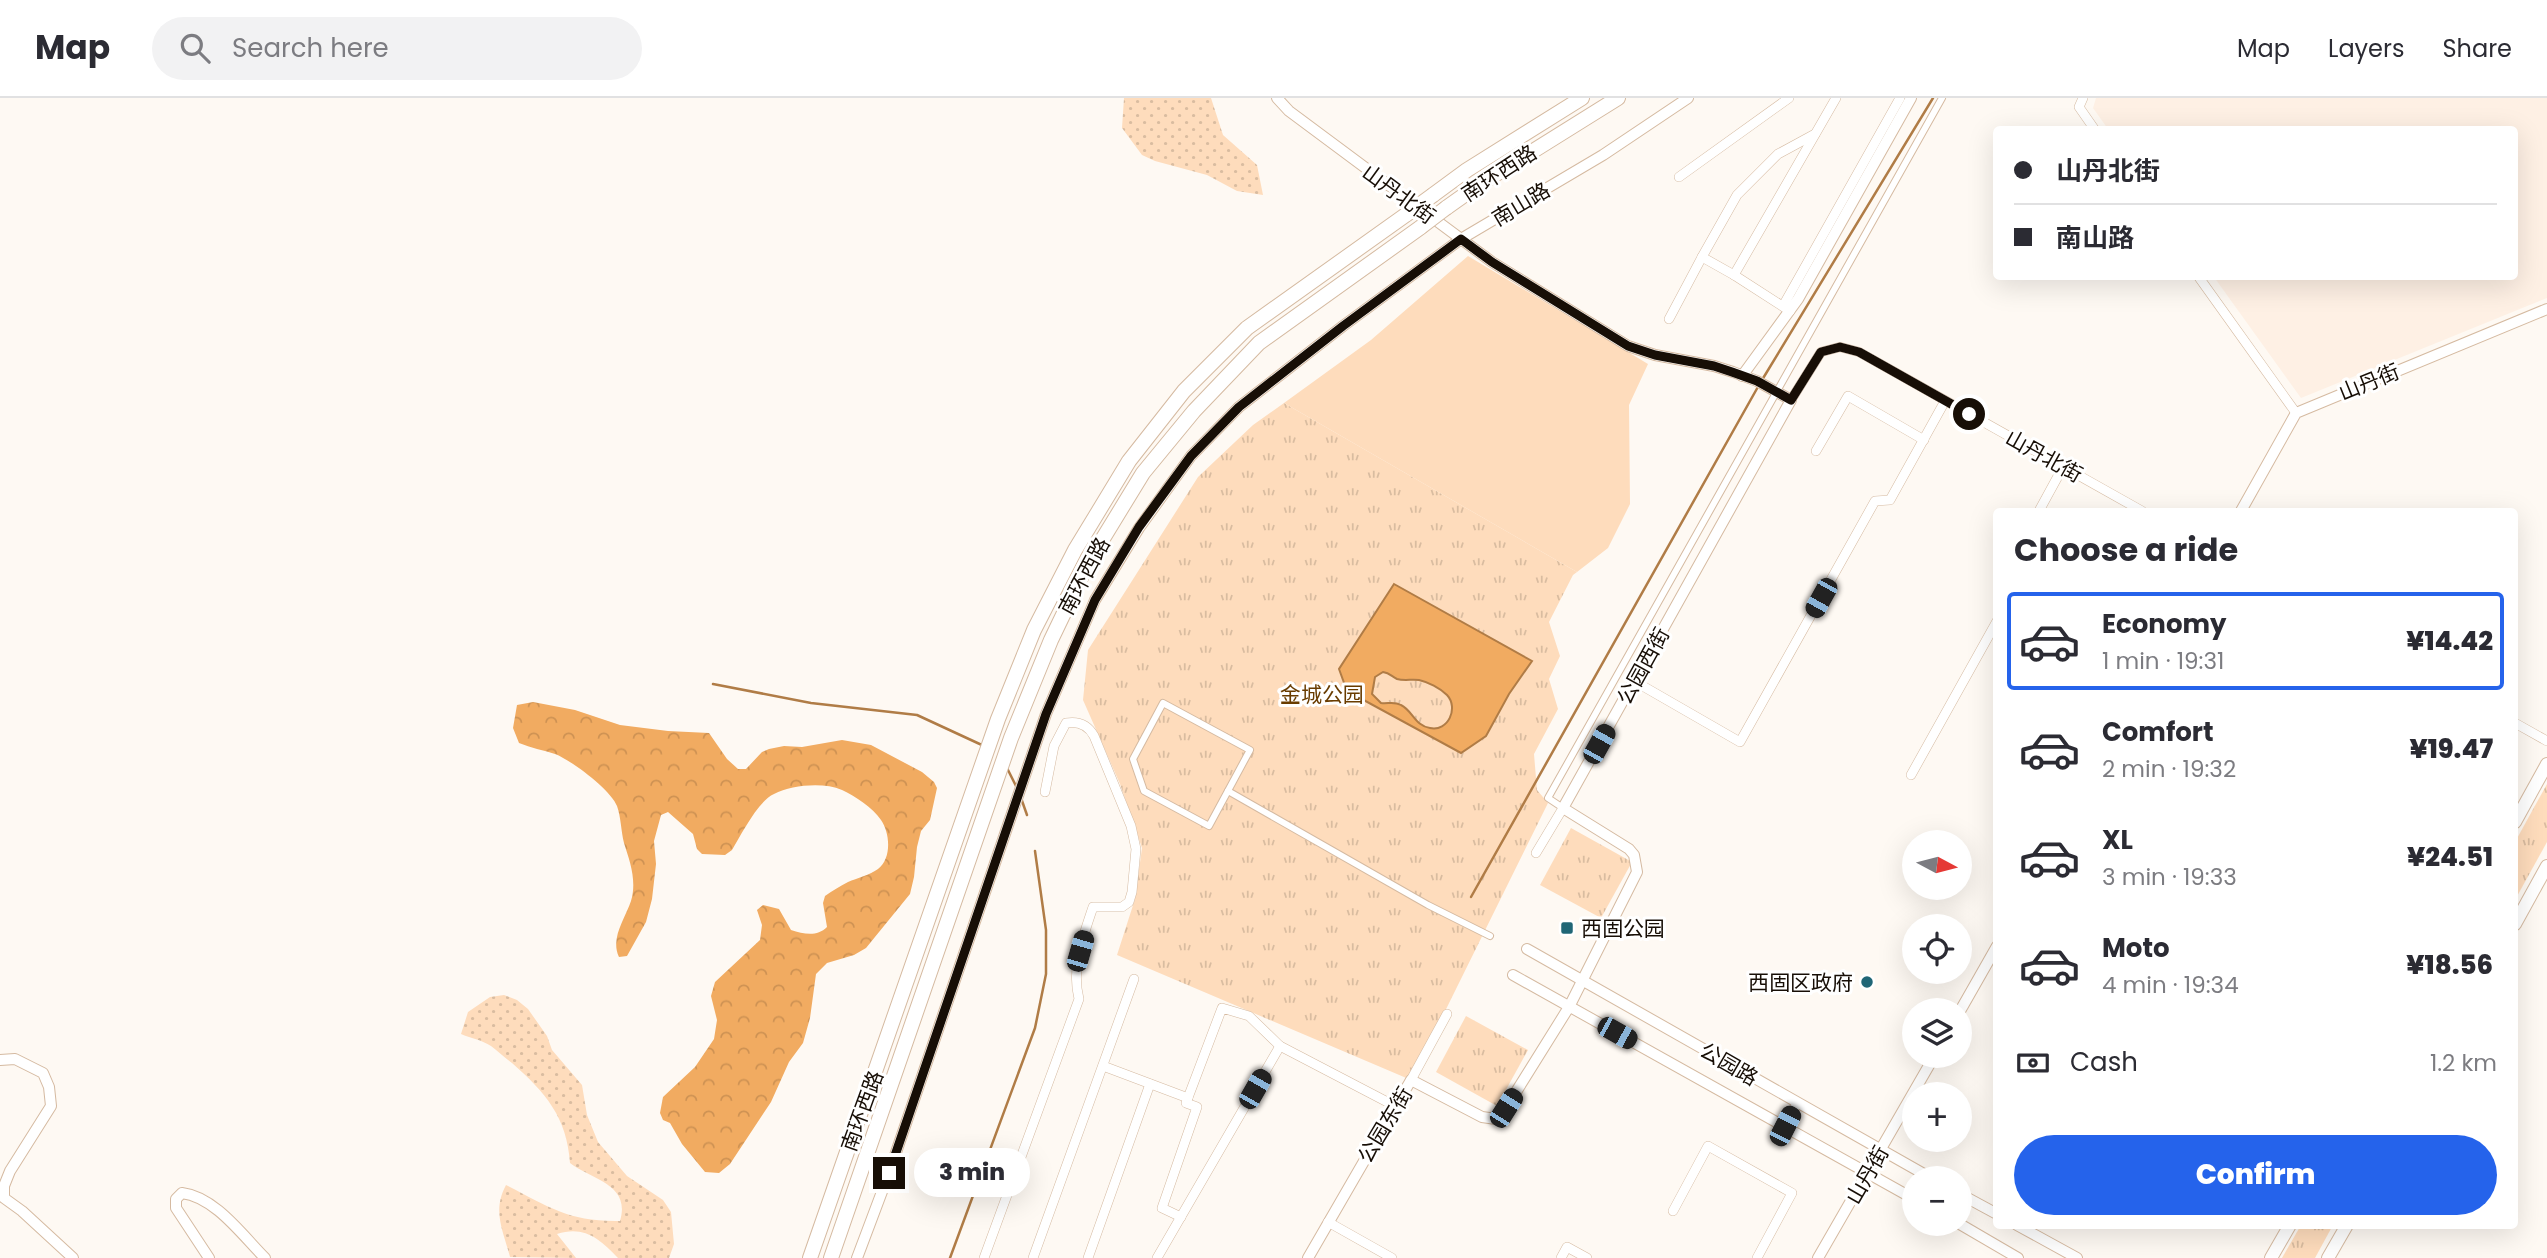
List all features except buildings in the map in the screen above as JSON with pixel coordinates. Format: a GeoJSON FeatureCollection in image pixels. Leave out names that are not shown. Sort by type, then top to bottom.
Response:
{"type":"FeatureCollection","features":[{"type":"Feature","properties":{"kind":"highway","name":"南环西路"},"geometry":{"type":"LineString","coordinates":[[810,1258],[998,719],[1034,630],[1074,550],[1129,461],[1176,401],[1247,328],[1467,170],[1582,98]]}},
{"type":"Feature","properties":{"kind":"highway","name":"南环西路"},"geometry":{"type":"LineString","coordinates":[[831,1258],[1012,738],[1051,640],[1088,563],[1152,463],[1194,411],[1259,343],[1477,186],[1618,98]]}},
{"type":"Feature","properties":{"kind":"main road"},"geometry":{"type":"LineString","coordinates":[[2518,817],[2547,764]]}},
{"type":"Feature","properties":{"kind":"main road"},"geometry":{"type":"LineString","coordinates":[[2518,919],[2547,866]]}},
{"type":"Feature","properties":{"kind":"main road"},"geometry":{"type":"LineString","coordinates":[[2271,1258],[2288,1229]]}},
{"type":"Feature","properties":{"kind":"main road"},"geometry":{"type":"LineString","coordinates":[[2328,1258],[2345,1229]]}},
{"type":"Feature","properties":{"kind":"street","name":"山丹北街"},"geometry":{"type":"LineString","coordinates":[[1277,98],[1289,111],[1492,262],[1628,346],[1655,355],[1714,366],[1757,381],[1791,400],[1821,352],[1840,347],[1859,352],[2137,508]]}},
{"type":"Feature","properties":{"kind":"street","name":"南山路"},"geometry":{"type":"LineString","coordinates":[[856,1258],[889,1173],[1028,762],[1095,600],[1139,527],[1191,456],[1239,407],[1461,239],[1603,155],[1688,98]]}},
{"type":"Feature","properties":{"kind":"street"},"geometry":{"type":"LineString","coordinates":[[1679,177],[1789,98]]}},
{"type":"Feature","properties":{"kind":"street"},"geometry":{"type":"LineString","coordinates":[[1734,275],[1836,98]]}},
{"type":"Feature","properties":{"kind":"street"},"geometry":{"type":"LineString","coordinates":[[1786,308],[1900,98]]}},
{"type":"Feature","properties":{"kind":"street"},"geometry":{"type":"LineString","coordinates":[[1742,376],[1786,308],[1911,98]]}},
{"type":"Feature","properties":{"kind":"street"},"geometry":{"type":"LineString","coordinates":[[1569,1007],[1634,879],[1637,863],[1634,855],[1619,841],[1548,798],[1774,392],[1942,98]]}},
{"type":"Feature","properties":{"kind":"street"},"geometry":{"type":"LineString","coordinates":[[2083,98],[2080,107],[2092,126]]}},
{"type":"Feature","properties":{"kind":"street"},"geometry":{"type":"LineString","coordinates":[[1670,319],[1737,195],[1778,154],[1816,134]]}},
{"type":"Feature","properties":{"kind":"street"},"geometry":{"type":"LineString","coordinates":[[1702,257],[1786,308]]}},
{"type":"Feature","properties":{"kind":"street"},"geometry":{"type":"LineString","coordinates":[[2201,280],[2296,413],[2243,508]]}},
{"type":"Feature","properties":{"kind":"street","name":"山丹街"},"geometry":{"type":"LineString","coordinates":[[2296,413],[2547,309]]}},
{"type":"Feature","properties":{"kind":"street"},"geometry":{"type":"LineString","coordinates":[[1816,452],[1847,396],[1924,439]]}},
{"type":"Feature","properties":{"kind":"street","name":"公园西街"},"geometry":{"type":"LineString","coordinates":[[1563,808],[1791,400]]}},
{"type":"Feature","properties":{"kind":"street"},"geometry":{"type":"LineString","coordinates":[[1634,681],[1740,742],[1875,501],[1890,500],[1945,401]]}},
{"type":"Feature","properties":{"kind":"street"},"geometry":{"type":"LineString","coordinates":[[2041,508],[2063,467]]}},
{"type":"Feature","properties":{"kind":"street"},"geometry":{"type":"LineString","coordinates":[[1910,775],[1993,628]]}},
{"type":"Feature","properties":{"kind":"street"},"geometry":{"type":"LineString","coordinates":[[1163,703],[1250,750],[1228,791],[1209,826],[1144,790],[1133,759],[1163,703]]}},
{"type":"Feature","properties":{"kind":"street"},"geometry":{"type":"LineString","coordinates":[[984,1258],[1079,999],[1074,981],[1093,907],[1122,907],[1129,902],[1132,892],[1136,849],[1131,825],[1094,736],[1083,725],[1066,723],[1054,746],[1045,792]]}},
{"type":"Feature","properties":{"kind":"street"},"geometry":{"type":"LineString","coordinates":[[2518,725],[2547,741]]}},
{"type":"Feature","properties":{"kind":"street"},"geometry":{"type":"LineString","coordinates":[[1037,739],[1054,746]]}},
{"type":"Feature","properties":{"kind":"street"},"geometry":{"type":"LineString","coordinates":[[1228,791],[1428,905],[1490,936]]}},
{"type":"Feature","properties":{"kind":"street"},"geometry":{"type":"LineString","coordinates":[[1536,853],[1563,808]]}},
{"type":"Feature","properties":{"kind":"street","name":"公园路"},"geometry":{"type":"LineString","coordinates":[[1527,949],[1909,1166]]}},
{"type":"Feature","properties":{"kind":"street"},"geometry":{"type":"LineString","coordinates":[[1967,998],[1993,953]]}},
{"type":"Feature","properties":{"kind":"street","name":"公园路"},"geometry":{"type":"LineString","coordinates":[[1513,975],[1902,1192]]}},
{"type":"Feature","properties":{"kind":"street"},"geometry":{"type":"LineString","coordinates":[[1033,1258],[1134,978]]}},
{"type":"Feature","properties":{"kind":"street","name":"公园东街"},"geometry":{"type":"LineString","coordinates":[[1308,1258],[1411,1080],[1482,1117],[1496,1119],[1506,1108],[1569,1007]]}},
{"type":"Feature","properties":{"kind":"street"},"geometry":{"type":"LineString","coordinates":[[1181,1217],[1163,1208],[1198,1107],[1186,1103],[1222,1008],[1249,1016],[1280,1046],[1395,1106]]}},
{"type":"Feature","properties":{"kind":"street"},"geometry":{"type":"LineString","coordinates":[[1411,1080],[1447,1014]]}},
{"type":"Feature","properties":{"kind":"street"},"geometry":{"type":"LineString","coordinates":[[1157,1258],[1280,1046]]}},
{"type":"Feature","properties":{"kind":"street"},"geometry":{"type":"LineString","coordinates":[[0,1059],[15,1059],[43,1073],[49,1087],[51,1106],[10,1171],[2,1198],[22,1211],[73,1258]]}},
{"type":"Feature","properties":{"kind":"street"},"geometry":{"type":"LineString","coordinates":[[1102,1066],[1188,1098]]}},
{"type":"Feature","properties":{"kind":"street","name":"山丹街"},"geometry":{"type":"LineString","coordinates":[[1818,1258],[1928,1068]]}},
{"type":"Feature","properties":{"kind":"street"},"geometry":{"type":"LineString","coordinates":[[1088,1258],[1150,1084]]}},
{"type":"Feature","properties":{"kind":"street"},"geometry":{"type":"LineString","coordinates":[[1785,1126],[1797,1103]]}},
{"type":"Feature","properties":{"kind":"street"},"geometry":{"type":"LineString","coordinates":[[1673,1211],[1708,1146],[1793,1193],[1757,1258]]}},
{"type":"Feature","properties":{"kind":"street"},"geometry":{"type":"LineString","coordinates":[[209,1258],[176,1209],[176,1199],[182,1192],[194,1194],[219,1212],[265,1258]]}},
{"type":"Feature","properties":{"kind":"street"},"geometry":{"type":"LineString","coordinates":[[1972,1200],[1993,1212]]}},
{"type":"Feature","properties":{"kind":"street"},"geometry":{"type":"LineString","coordinates":[[1328,1223],[1392,1258]]}},
{"type":"Feature","properties":{"kind":"street"},"geometry":{"type":"LineString","coordinates":[[2024,1229],[2077,1258]]}},
{"type":"Feature","properties":{"kind":"street"},"geometry":{"type":"LineString","coordinates":[[1972,1231],[2018,1258]]}},
{"type":"Feature","properties":{"kind":"street"},"geometry":{"type":"LineString","coordinates":[[1561,1258],[1567,1247],[1587,1258]]}},
{"type":"Feature","properties":{"kind":"shaded area"},"geometry":{"type":"Polygon","coordinates":[[[2096,98],[2547,98],[2547,298],[2301,398],[2216,280],[2518,280],[2518,126],[2106,126],[2093,108],[2096,98]]]}},
{"type":"Feature","properties":{"kind":"green space"},"geometry":{"type":"Polygon","coordinates":[[[1124,98],[1211,98],[1223,135],[1257,165],[1263,195],[1237,191],[1207,175],[1142,155],[1122,128],[1124,98]]]}},
{"type":"Feature","properties":{"kind":"green space"},"geometry":{"type":"Polygon","coordinates":[[[1468,256],[1648,364],[1629,405],[1630,504],[1608,548],[1577,572],[1284,403],[1371,340],[1468,256]]]}},
{"type":"Feature","properties":{"kind":"green space","name":"金城公园"},"geometry":{"type":"Polygon","coordinates":[[[1284,403],[1577,572],[1549,622],[1560,656],[1549,679],[1558,709],[1534,754],[1537,790],[1548,803],[1411,1080],[1117,955],[1135,899],[1142,848],[1120,784],[1083,700],[1088,650],[1198,477],[1253,425],[1284,403]]]}},
{"type":"Feature","properties":{"kind":"green space"},"geometry":{"type":"Polygon","coordinates":[[[533,702],[575,710],[620,725],[709,733],[727,759],[738,769],[746,769],[762,752],[784,746],[802,747],[842,740],[871,745],[922,772],[937,788],[930,820],[921,831],[910,894],[866,948],[854,955],[827,963],[816,974],[810,1018],[803,1043],[789,1062],[771,1102],[730,1164],[719,1173],[705,1172],[660,1113],[663,1097],[695,1067],[714,1039],[717,1020],[711,996],[715,982],[760,940],[762,925],[757,910],[763,905],[779,909],[791,930],[815,933],[827,927],[823,903],[825,896],[848,882],[875,871],[886,859],[888,838],[884,825],[869,807],[842,790],[817,785],[798,787],[768,798],[750,819],[732,850],[725,855],[702,854],[697,849],[693,834],[668,812],[661,815],[654,841],[656,864],[646,922],[627,956],[619,957],[617,936],[631,901],[633,886],[617,806],[599,784],[571,762],[519,743],[513,728],[517,705],[533,702]]]}},
{"type":"Feature","properties":{"kind":"green space"},"geometry":{"type":"Polygon","coordinates":[[[2547,784],[2547,842],[2518,895],[2518,837],[2547,784]]]}},
{"type":"Feature","properties":{"kind":"green space"},"geometry":{"type":"Polygon","coordinates":[[[1571,828],[1632,862],[1601,918],[1540,885],[1571,828]]]}},
{"type":"Feature","properties":{"kind":"green space"},"geometry":{"type":"Polygon","coordinates":[[[504,995],[517,1000],[528,1009],[547,1036],[552,1050],[582,1085],[587,1115],[598,1142],[627,1176],[663,1200],[671,1212],[674,1244],[669,1258],[618,1258],[598,1240],[575,1231],[557,1234],[576,1258],[510,1257],[499,1212],[506,1185],[560,1212],[587,1219],[620,1221],[622,1209],[615,1191],[570,1163],[559,1119],[535,1084],[491,1046],[461,1034],[468,1012],[490,997],[504,995]]]}},
{"type":"Feature","properties":{"kind":"green space"},"geometry":{"type":"Polygon","coordinates":[[[1466,1016],[1528,1050],[1497,1106],[1436,1072],[1466,1016]]]}},
{"type":"Feature","properties":{"kind":"green space"},"geometry":{"type":"Polygon","coordinates":[[[2299,1229],[2331,1229],[2315,1258],[2282,1258],[2299,1229]]]}},
{"type":"Feature","properties":{"kind":"water"},"geometry":{"type":"Polygon","coordinates":[[[1394,584],[1532,661],[1509,694],[1486,736],[1461,753],[1347,691],[1339,669],[1394,584]],[[1385,672],[1375,677],[1372,694],[1381,703],[1401,705],[1425,727],[1442,726],[1450,718],[1452,706],[1444,692],[1422,681],[1397,679],[1385,672]]]}},
{"type":"Feature","properties":{"kind":"waterway"},"geometry":{"type":"LineString","coordinates":[[1762,380],[1933,98]]}},
{"type":"Feature","properties":{"kind":"waterway"},"geometry":{"type":"LineString","coordinates":[[1471,897],[1759,385]]}},
{"type":"Feature","properties":{"kind":"waterway"},"geometry":{"type":"LineString","coordinates":[[713,684],[811,703],[917,715],[984,746]]}},
{"type":"Feature","properties":{"kind":"waterway"},"geometry":{"type":"LineString","coordinates":[[1006,766],[1017,788]]}},
{"type":"Feature","properties":{"kind":"waterway"},"geometry":{"type":"LineString","coordinates":[[1021,798],[1027,815]]}},
{"type":"Feature","properties":{"kind":"waterway"},"geometry":{"type":"LineString","coordinates":[[950,1258],[1035,1028],[1046,974],[1046,930],[1035,851]]}},
{"type":"Feature","properties":{"kind":"place","name":"西固公园"},"geometry":{"type":"Point","coordinates":[1567,928]}},
{"type":"Feature","properties":{"kind":"place","name":"西固区政府"},"geometry":{"type":"Point","coordinates":[1867,982]}},
{"type":"Feature","properties":{"kind":"route"},"geometry":{"type":"LineString","coordinates":[[889,1173],[1046,714],[1095,600],[1139,527],[1191,456],[1239,407],[1461,239],[1492,262],[1640,351],[1714,366],[1757,381],[1791,400],[1821,352],[1840,347],[1859,352],[1969,414]]}}]}
